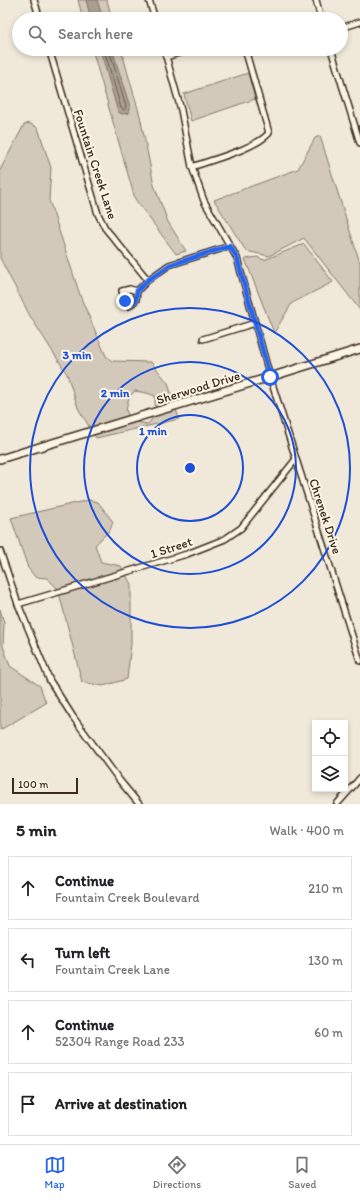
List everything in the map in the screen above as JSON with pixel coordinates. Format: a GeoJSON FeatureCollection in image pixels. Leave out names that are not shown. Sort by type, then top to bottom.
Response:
{"type":"FeatureCollection","features":[{"type":"Feature","properties":{"kind":"street"},"geometry":{"type":"LineString","coordinates":[[34,0],[38,12]]}},
{"type":"Feature","properties":{"kind":"street"},"geometry":{"type":"LineString","coordinates":[[149,0],[153,12]]}},
{"type":"Feature","properties":{"kind":"street"},"geometry":{"type":"LineString","coordinates":[[316,0],[319,12]]}},
{"type":"Feature","properties":{"kind":"street"},"geometry":{"type":"LineString","coordinates":[[348,26],[360,22]]}},
{"type":"Feature","properties":{"kind":"street","name":"Fountain Creek Lane"},"geometry":{"type":"LineString","coordinates":[[51,56],[98,214],[105,228],[148,280]]}},
{"type":"Feature","properties":{"kind":"street"},"geometry":{"type":"LineString","coordinates":[[192,167],[242,149],[265,138],[269,133],[247,56]]}},
{"type":"Feature","properties":{"kind":"street"},"geometry":{"type":"LineString","coordinates":[[333,56],[360,143]]}},
{"type":"Feature","properties":{"kind":"street","name":"Chrenek Drive"},"geometry":{"type":"LineString","coordinates":[[166,57],[181,110],[192,167],[204,201],[237,258],[270,377],[360,661]]}},
{"type":"Feature","properties":{"kind":"street"},"geometry":{"type":"LineString","coordinates":[[137,291],[148,280],[170,265],[230,246]]}},
{"type":"Feature","properties":{"kind":"street"},"geometry":{"type":"LineString","coordinates":[[203,339],[255,323]]}},
{"type":"Feature","properties":{"kind":"street","name":"Sherwood Drive"},"geometry":{"type":"LineString","coordinates":[[311,365],[329,354],[360,344]]}},
{"type":"Feature","properties":{"kind":"street","name":"Sherwood Drive"},"geometry":{"type":"LineString","coordinates":[[0,459],[360,349]]}},
{"type":"Feature","properties":{"kind":"street","name":"1 Street"},"geometry":{"type":"LineString","coordinates":[[18,604],[187,554],[225,539],[241,528],[296,459]]}},
{"type":"Feature","properties":{"kind":"street"},"geometry":{"type":"LineString","coordinates":[[0,551],[18,604],[50,681],[73,717],[120,781],[139,804]]}},
{"type":"Feature","properties":{"kind":"street"},"geometry":{"type":"LineString","coordinates":[[337,804],[360,778]]}},
{"type":"Feature","properties":{"kind":"shaded area"},"geometry":{"type":"Polygon","coordinates":[[[78,0],[107,0],[110,12],[81,12],[78,0]]]}},
{"type":"Feature","properties":{"kind":"shaded area"},"geometry":{"type":"Polygon","coordinates":[[[94,56],[123,56],[140,116],[154,185],[168,222],[186,251],[176,254],[135,199],[94,56]]]}},
{"type":"Feature","properties":{"kind":"shaded area"},"geometry":{"type":"Polygon","coordinates":[[[248,73],[255,99],[191,121],[184,94],[248,73]]]}},
{"type":"Feature","properties":{"kind":"shaded area"},"geometry":{"type":"Polygon","coordinates":[[[29,123],[38,128],[51,168],[49,200],[81,298],[106,356],[112,361],[151,362],[168,383],[179,419],[96,438],[78,408],[67,374],[30,316],[0,258],[0,170],[24,125],[29,123]],[[135,391],[129,397],[126,410],[131,421],[148,424],[155,415],[155,396],[135,391]]]}},
{"type":"Feature","properties":{"kind":"shaded area"},"geometry":{"type":"Polygon","coordinates":[[[320,136],[360,263],[360,310],[304,238],[269,256],[246,251],[214,200],[298,169],[315,138],[320,136]]]}},
{"type":"Feature","properties":{"kind":"shaded area"},"geometry":{"type":"Polygon","coordinates":[[[304,244],[333,282],[292,303],[274,333],[245,259],[257,257],[264,260],[304,244]]]}},
{"type":"Feature","properties":{"kind":"shaded area"},"geometry":{"type":"Polygon","coordinates":[[[89,500],[98,502],[113,522],[110,530],[95,545],[101,562],[121,566],[131,584],[131,644],[127,679],[103,686],[82,682],[58,589],[47,578],[35,577],[28,568],[11,518],[89,500]]]}},
{"type":"Feature","properties":{"kind":"shaded area"},"geometry":{"type":"Polygon","coordinates":[[[0,609],[4,623],[3,646],[10,666],[40,686],[46,703],[0,730],[0,609]]]}},
{"type":"Feature","properties":{"kind":"water"},"geometry":{"type":"Polygon","coordinates":[[[86,0],[97,0],[101,12],[89,12],[86,0]]]}},
{"type":"Feature","properties":{"kind":"water"},"geometry":{"type":"Polygon","coordinates":[[[102,56],[114,56],[130,107],[129,113],[122,114],[118,112],[102,56]]]}},
{"type":"Feature","properties":{"kind":"route"},"geometry":{"type":"LineString","coordinates":[[125,301],[129,306],[136,300],[137,291],[148,280],[170,265],[230,246],[237,258],[270,377]]}}]}
